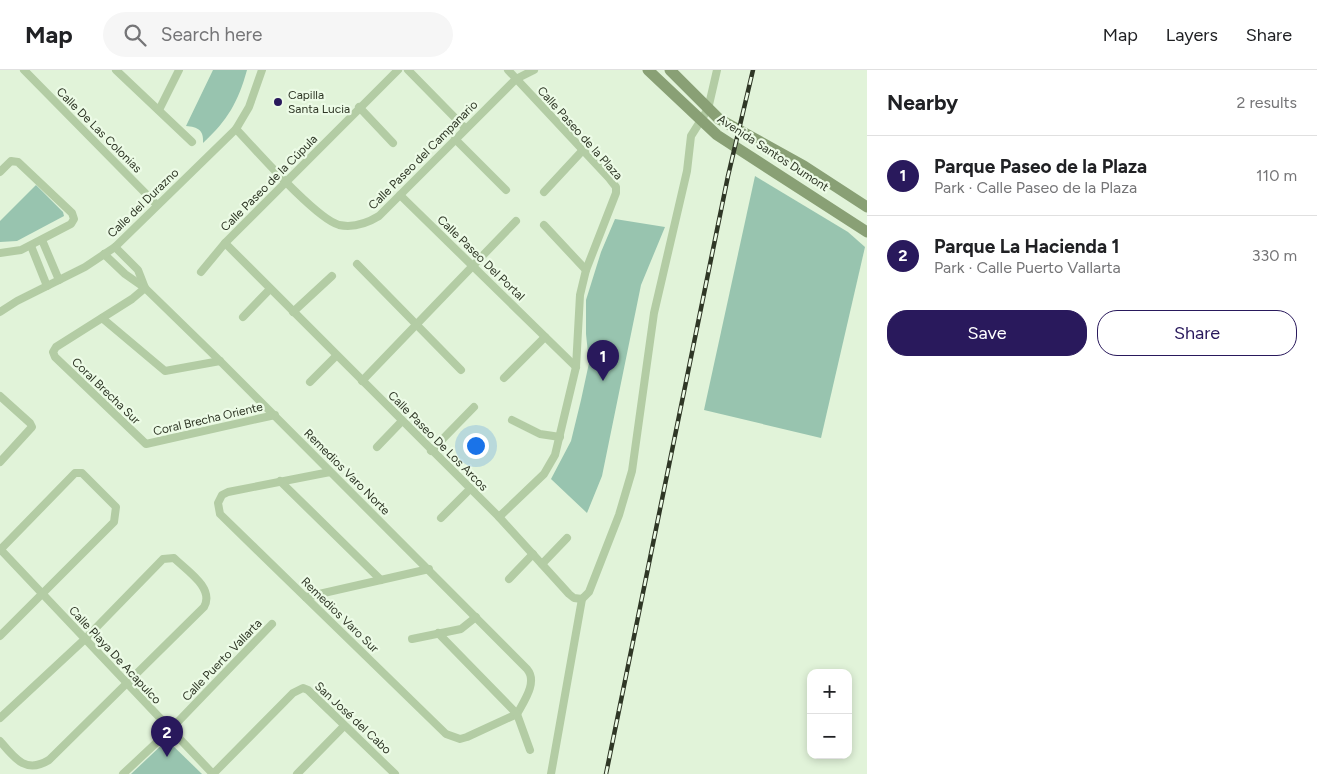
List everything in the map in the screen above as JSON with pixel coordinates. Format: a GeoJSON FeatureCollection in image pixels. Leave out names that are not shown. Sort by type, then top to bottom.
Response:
{"type":"FeatureCollection","features":[{"type":"Feature","properties":{"kind":"main road","name":"Avenida Santos Dumont"},"geometry":{"type":"LineString","coordinates":[[648,70],[717,135],[867,232]]}},
{"type":"Feature","properties":{"kind":"main road","name":"Avenida Santos Dumont"},"geometry":{"type":"LineString","coordinates":[[670,70],[719,119],[804,166],[867,207]]}},
{"type":"Feature","properties":{"kind":"street","name":"Calle De Las Colonias"},"geometry":{"type":"LineString","coordinates":[[24,70],[157,205]]}},
{"type":"Feature","properties":{"kind":"street"},"geometry":{"type":"LineString","coordinates":[[116,70],[192,142]]}},
{"type":"Feature","properties":{"kind":"street"},"geometry":{"type":"LineString","coordinates":[[160,110],[179,70]]}},
{"type":"Feature","properties":{"kind":"street","name":"Calle del Durazno"},"geometry":{"type":"LineString","coordinates":[[0,312],[60,280],[115,247],[236,129],[249,107],[262,70]]}},
{"type":"Feature","properties":{"kind":"street","name":"Calle Paseo de la Cúpula"},"geometry":{"type":"LineString","coordinates":[[201,272],[225,244],[359,107],[398,70]]}},
{"type":"Feature","properties":{"kind":"street"},"geometry":{"type":"LineString","coordinates":[[408,70],[466,128]]}},
{"type":"Feature","properties":{"kind":"street","name":"Calle Paseo de la Plaza"},"geometry":{"type":"LineString","coordinates":[[499,516],[544,474],[555,454],[576,367],[580,295],[586,270],[616,190],[609,178],[508,70]]}},
{"type":"Feature","properties":{"kind":"street","name":"Calle Paseo del Campanario"},"geometry":{"type":"LineString","coordinates":[[236,129],[286,182],[328,220],[347,226],[356,226],[373,220],[516,79],[534,70]]}},
{"type":"Feature","properties":{"kind":"street"},"geometry":{"type":"LineString","coordinates":[[552,774],[582,599],[589,592],[619,515],[632,471],[654,314],[687,171],[691,136],[699,120],[708,109],[716,70]]}},
{"type":"Feature","properties":{"kind":"street"},"geometry":{"type":"LineString","coordinates":[[359,107],[393,143]]}},
{"type":"Feature","properties":{"kind":"street"},"geometry":{"type":"LineString","coordinates":[[455,139],[506,190]]}},
{"type":"Feature","properties":{"kind":"street"},"geometry":{"type":"LineString","coordinates":[[544,192],[583,150]]}},
{"type":"Feature","properties":{"kind":"street"},"geometry":{"type":"LineString","coordinates":[[0,172],[11,161],[16,161],[72,213],[73,222],[31,246],[21,250],[0,253]]}},
{"type":"Feature","properties":{"kind":"street","name":"Calle Paseo Del Portal"},"geometry":{"type":"LineString","coordinates":[[400,195],[576,367]]}},
{"type":"Feature","properties":{"kind":"street"},"geometry":{"type":"LineString","coordinates":[[362,381],[516,221]]}},
{"type":"Feature","properties":{"kind":"street"},"geometry":{"type":"LineString","coordinates":[[544,225],[586,270]]}},
{"type":"Feature","properties":{"kind":"street"},"geometry":{"type":"LineString","coordinates":[[42,240],[60,280]]}},
{"type":"Feature","properties":{"kind":"street","name":"Calle Paseo De Los Arcos"},"geometry":{"type":"LineString","coordinates":[[225,244],[431,451],[499,516],[569,594],[574,598],[582,599]]}},
{"type":"Feature","properties":{"kind":"street"},"geometry":{"type":"LineString","coordinates":[[31,246],[47,286]]}},
{"type":"Feature","properties":{"kind":"street","name":"Remedios Varo Norte"},"geometry":{"type":"LineString","coordinates":[[115,247],[138,270],[145,288]]}},
{"type":"Feature","properties":{"kind":"street","name":"Remedios Varo Norte"},"geometry":{"type":"LineString","coordinates":[[104,254],[125,274],[145,288],[220,360],[476,617],[530,674],[531,686],[517,714]]}},
{"type":"Feature","properties":{"kind":"street"},"geometry":{"type":"LineString","coordinates":[[357,264],[461,370]]}},
{"type":"Feature","properties":{"kind":"street"},"geometry":{"type":"LineString","coordinates":[[293,312],[332,276]]}},
{"type":"Feature","properties":{"kind":"street"},"geometry":{"type":"LineString","coordinates":[[145,288],[102,318],[165,371],[220,360]]}},
{"type":"Feature","properties":{"kind":"street"},"geometry":{"type":"LineString","coordinates":[[243,318],[270,289]]}},
{"type":"Feature","properties":{"kind":"street","name":"Coral Brecha Sur"},"geometry":{"type":"LineString","coordinates":[[102,318],[56,347],[53,352],[61,364],[146,444]]}},
{"type":"Feature","properties":{"kind":"street"},"geometry":{"type":"LineString","coordinates":[[504,378],[545,337]]}},
{"type":"Feature","properties":{"kind":"street"},"geometry":{"type":"LineString","coordinates":[[310,382],[336,356]]}},
{"type":"Feature","properties":{"kind":"street"},"geometry":{"type":"LineString","coordinates":[[0,396],[30,423],[32,428],[0,462]]}},
{"type":"Feature","properties":{"kind":"street"},"geometry":{"type":"LineString","coordinates":[[431,451],[474,407]]}},
{"type":"Feature","properties":{"kind":"street","name":"Coral Brecha Oriente"},"geometry":{"type":"LineString","coordinates":[[146,444],[275,415]]}},
{"type":"Feature","properties":{"kind":"street"},"geometry":{"type":"LineString","coordinates":[[512,420],[540,434],[560,437]]}},
{"type":"Feature","properties":{"kind":"street"},"geometry":{"type":"LineString","coordinates":[[377,447],[402,421]]}},
{"type":"Feature","properties":{"kind":"street"},"geometry":{"type":"LineString","coordinates":[[0,549],[70,476],[77,472],[82,473],[114,504],[117,513],[114,522],[0,636]]}},
{"type":"Feature","properties":{"kind":"street"},"geometry":{"type":"LineString","coordinates":[[280,482],[330,472]]}},
{"type":"Feature","properties":{"kind":"street"},"geometry":{"type":"LineString","coordinates":[[280,482],[381,580]]}},
{"type":"Feature","properties":{"kind":"street","name":"Remedios Varo Sur"},"geometry":{"type":"LineString","coordinates":[[280,482],[228,492],[222,495],[218,503],[220,514],[446,734],[460,739],[517,714]]}},
{"type":"Feature","properties":{"kind":"street"},"geometry":{"type":"LineString","coordinates":[[441,518],[470,489]]}},
{"type":"Feature","properties":{"kind":"street"},"geometry":{"type":"LineString","coordinates":[[542,564],[567,538]]}},
{"type":"Feature","properties":{"kind":"street","name":"Calle Playa De Acapulco"},"geometry":{"type":"LineString","coordinates":[[0,549],[213,774]]}},
{"type":"Feature","properties":{"kind":"street"},"geometry":{"type":"LineString","coordinates":[[509,579],[533,554]]}},
{"type":"Feature","properties":{"kind":"street"},"geometry":{"type":"LineString","coordinates":[[0,741],[16,760],[26,766],[40,766],[49,760],[128,684],[204,606],[207,600],[206,590],[174,558],[166,557],[85,638],[2,716]]}},
{"type":"Feature","properties":{"kind":"street"},"geometry":{"type":"LineString","coordinates":[[306,597],[428,569]]}},
{"type":"Feature","properties":{"kind":"street"},"geometry":{"type":"LineString","coordinates":[[412,638],[461,629],[476,617]]}},
{"type":"Feature","properties":{"kind":"street","name":"Calle Puerto Vallarta"},"geometry":{"type":"LineString","coordinates":[[123,774],[170,730],[272,624]]}},
{"type":"Feature","properties":{"kind":"street"},"geometry":{"type":"LineString","coordinates":[[438,633],[517,714],[530,750]]}},
{"type":"Feature","properties":{"kind":"street","name":"San José del Cabo"},"geometry":{"type":"LineString","coordinates":[[213,774],[293,693],[303,688],[308,690],[395,774]]}},
{"type":"Feature","properties":{"kind":"street"},"geometry":{"type":"LineString","coordinates":[[297,774],[344,726]]}},
{"type":"Feature","properties":{"kind":"street"},"geometry":{"type":"LineString","coordinates":[[382,774],[388,767]]}},
{"type":"Feature","properties":{"kind":"green space"},"geometry":{"type":"Polygon","coordinates":[[[213,70],[247,70],[240,92],[231,110],[203,143],[199,130],[186,126],[213,70]]]}},
{"type":"Feature","properties":{"kind":"green space"},"geometry":{"type":"Polygon","coordinates":[[[755,176],[848,232],[865,247],[821,438],[704,410],[755,176]]]}},
{"type":"Feature","properties":{"kind":"green space"},"geometry":{"type":"Polygon","coordinates":[[[36,185],[63,212],[64,216],[17,241],[0,242],[0,221],[36,185]]]}},
{"type":"Feature","properties":{"kind":"green space"},"geometry":{"type":"Polygon","coordinates":[[[615,219],[665,227],[641,285],[602,476],[587,513],[551,479],[571,441],[589,363],[586,334],[586,300],[601,252],[615,219]]]}},
{"type":"Feature","properties":{"kind":"green space"},"geometry":{"type":"Polygon","coordinates":[[[167,740],[202,774],[131,774],[167,740]]]}},
{"type":"Feature","properties":{"kind":"railway"},"geometry":{"type":"LineString","coordinates":[[606,774],[728,176],[753,70]]}},
{"type":"Feature","properties":{"kind":"place","name":"Capilla Santa Lucia"},"geometry":{"type":"Point","coordinates":[278,102]}},
{"type":"Feature","properties":{"kind":"place","name":"Parque Paseo de la Plaza"},"geometry":{"type":"Point","coordinates":[603,381]}},
{"type":"Feature","properties":{"kind":"place","name":"Parque La Hacienda 1"},"geometry":{"type":"Point","coordinates":[167,757]}}]}
